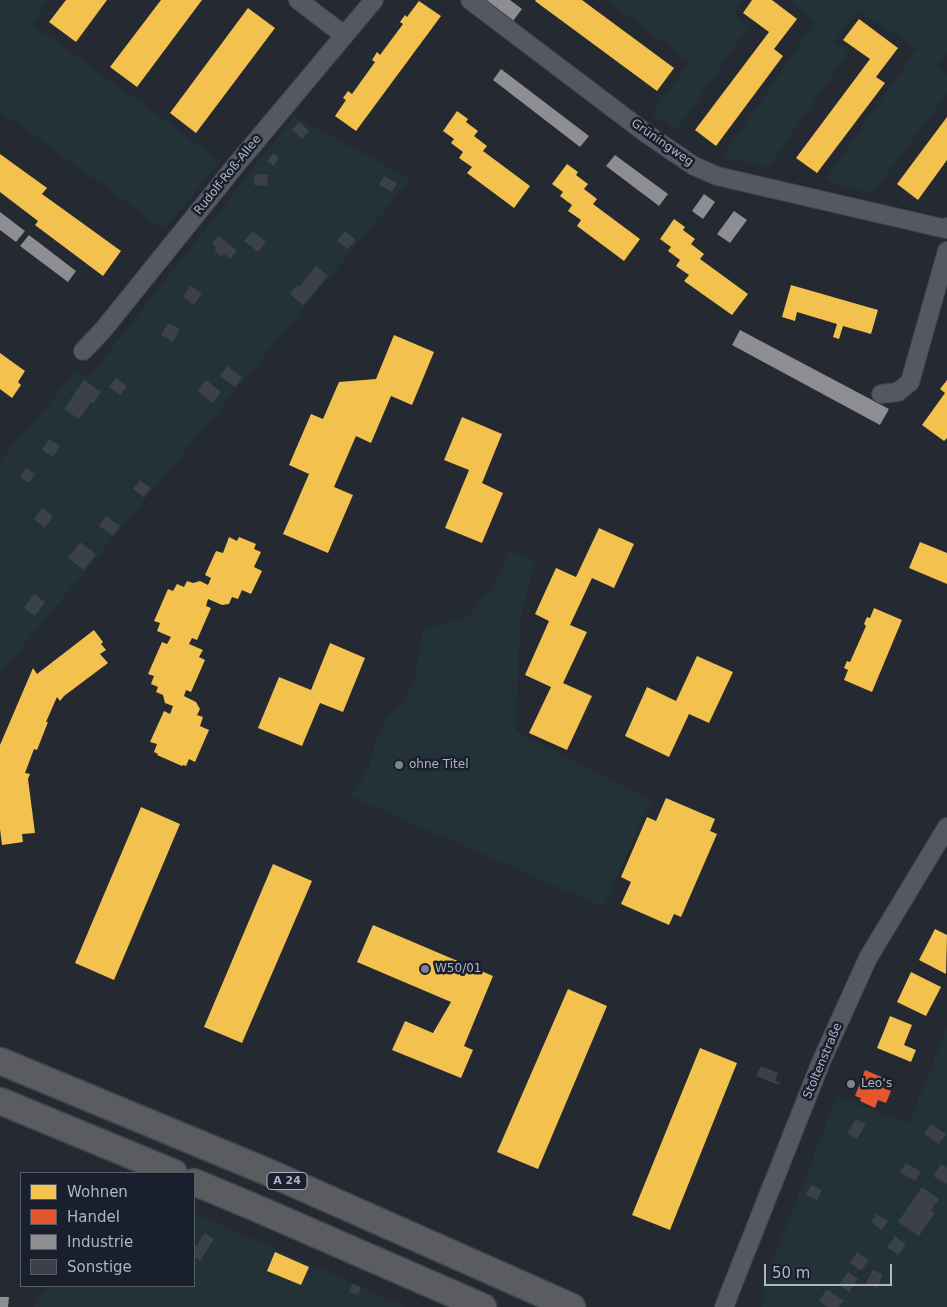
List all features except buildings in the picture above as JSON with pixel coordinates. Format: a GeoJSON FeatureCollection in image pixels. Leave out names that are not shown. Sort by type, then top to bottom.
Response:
{"type":"FeatureCollection","features":[{"type":"Feature","properties":{"kind":"highway","name":"A 24"},"geometry":{"type":"LineString","coordinates":[[0,1061],[270,1173],[572,1307]]}},
{"type":"Feature","properties":{"kind":"highway"},"geometry":{"type":"LineString","coordinates":[[0,1101],[172,1172]]}},
{"type":"Feature","properties":{"kind":"highway"},"geometry":{"type":"LineString","coordinates":[[195,1182],[483,1307]]}},
{"type":"Feature","properties":{"kind":"street"},"geometry":{"type":"LineString","coordinates":[[298,0],[344,35]]}},
{"type":"Feature","properties":{"kind":"street","name":"Rudolf-Roß-Allee"},"geometry":{"type":"LineString","coordinates":[[83,351],[103,330],[236,165],[374,0]]}},
{"type":"Feature","properties":{"kind":"street","name":"Grüningweg"},"geometry":{"type":"LineString","coordinates":[[470,0],[647,134],[694,166],[717,176],[947,231]]}},
{"type":"Feature","properties":{"kind":"street"},"geometry":{"type":"LineString","coordinates":[[881,394],[898,392],[910,382],[947,251]]}},
{"type":"Feature","properties":{"kind":"street","name":"Stoltenstraße"},"geometry":{"type":"LineString","coordinates":[[725,1307],[821,1062],[868,958],[947,828]]}},
{"type":"Feature","properties":{"kind":"shaded area"},"geometry":{"type":"Polygon","coordinates":[[[0,0],[48,0],[32,24],[221,161],[165,230],[0,111],[0,0]]]}},
{"type":"Feature","properties":{"kind":"shaded area"},"geometry":{"type":"Polygon","coordinates":[[[607,0],[743,0],[734,14],[749,26],[676,131],[652,114],[690,62],[607,0]]]}},
{"type":"Feature","properties":{"kind":"shaded area"},"geometry":{"type":"Polygon","coordinates":[[[788,0],[947,0],[947,54],[938,66],[947,74],[947,93],[872,194],[825,180],[917,48],[858,11],[835,42],[848,53],[768,168],[722,157],[815,23],[788,0]]]}},
{"type":"Feature","properties":{"kind":"shaded area"},"geometry":{"type":"Polygon","coordinates":[[[294,116],[411,179],[0,674],[0,461],[77,371],[88,378],[294,116]]]}},
{"type":"Feature","properties":{"kind":"shaded area"},"geometry":{"type":"Polygon","coordinates":[[[509,550],[535,562],[521,617],[516,731],[652,799],[603,907],[350,796],[368,770],[375,743],[385,719],[402,703],[414,683],[423,628],[466,618],[491,591],[509,550]]]}},
{"type":"Feature","properties":{"kind":"shaded area"},"geometry":{"type":"Polygon","coordinates":[[[947,1028],[947,1307],[762,1307],[765,1301],[762,1288],[837,1096],[908,1124],[947,1028]]]}},
{"type":"Feature","properties":{"kind":"shaded area"},"geometry":{"type":"Polygon","coordinates":[[[195,1213],[407,1307],[33,1307],[48,1287],[195,1287],[195,1213]]]}},
{"type":"Feature","properties":{"kind":"place","name":"ohne Titel"},"geometry":{"type":"Point","coordinates":[399,765]}},
{"type":"Feature","properties":{"kind":"place","name":"W50/01"},"geometry":{"type":"Point","coordinates":[425,969]}},
{"type":"Feature","properties":{"kind":"place","name":"Leo‘s"},"geometry":{"type":"Point","coordinates":[851,1084]}}]}
